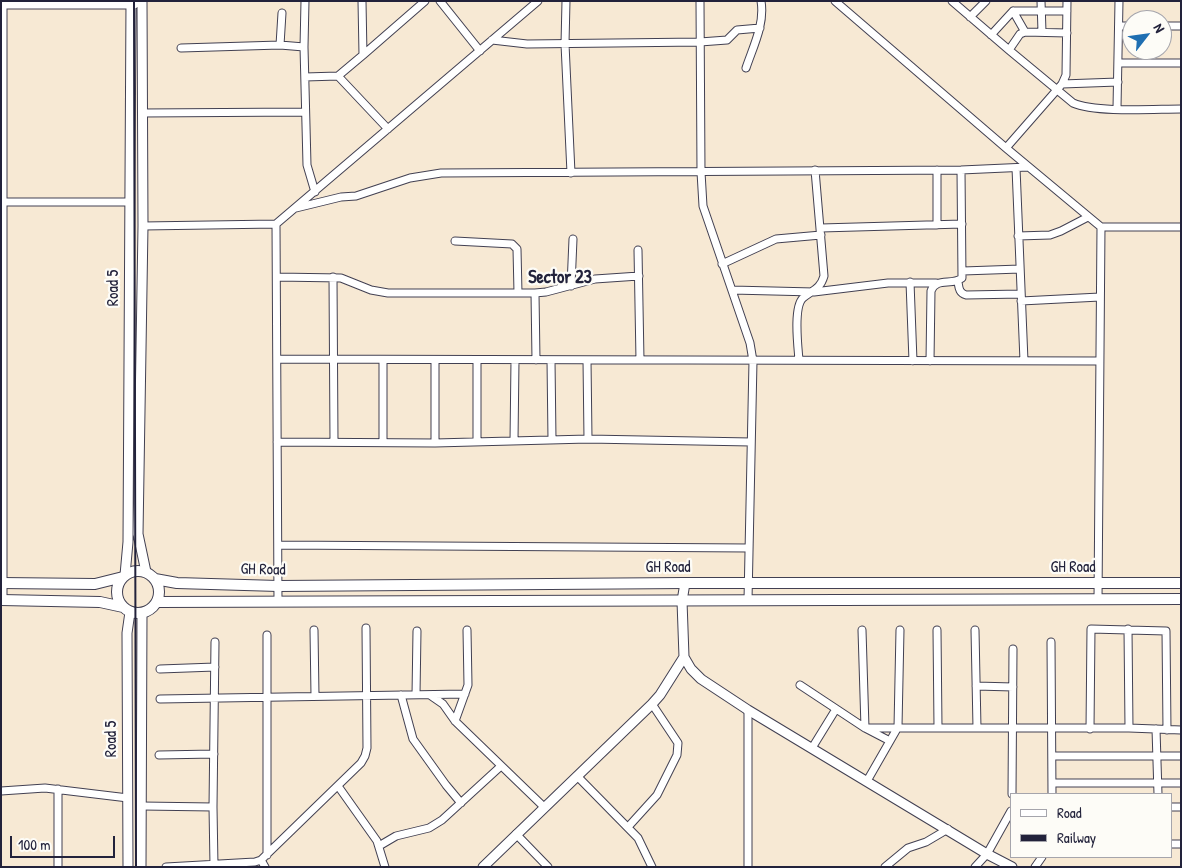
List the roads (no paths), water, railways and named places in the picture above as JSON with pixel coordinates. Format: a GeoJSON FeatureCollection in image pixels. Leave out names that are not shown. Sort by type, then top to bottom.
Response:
{"type":"FeatureCollection","features":[{"type":"Feature","properties":{"kind":"main road"},"geometry":{"type":"LineString","coordinates":[[1,583],[95,584],[124,576],[135,570],[146,572],[155,579],[159,591],[157,602],[148,611],[142,613],[100,602],[1,600]]}},
{"type":"Feature","properties":{"kind":"main road"},"geometry":{"type":"LineString","coordinates":[[124,576],[116,589],[116,596],[126,610]]}},
{"type":"Feature","properties":{"kind":"main road","name":"GH Road"},"geometry":{"type":"LineString","coordinates":[[155,579],[177,583],[278,586],[685,583],[1181,584]]}},
{"type":"Feature","properties":{"kind":"main road","name":"GH Road"},"geometry":{"type":"LineString","coordinates":[[157,602],[1181,599]]}},
{"type":"Feature","properties":{"kind":"street"},"geometry":{"type":"LineString","coordinates":[[305,1],[304,47],[307,165],[315,192]]}},
{"type":"Feature","properties":{"kind":"street"},"geometry":{"type":"LineString","coordinates":[[362,1],[363,55]]}},
{"type":"Feature","properties":{"kind":"street"},"geometry":{"type":"LineString","coordinates":[[305,77],[338,76],[424,1]]}},
{"type":"Feature","properties":{"kind":"street"},"geometry":{"type":"LineString","coordinates":[[440,1],[480,50]]}},
{"type":"Feature","properties":{"kind":"street"},"geometry":{"type":"LineString","coordinates":[[142,226],[276,224],[538,1]]}},
{"type":"Feature","properties":{"kind":"street"},"geometry":{"type":"LineString","coordinates":[[566,1],[565,44],[571,173]]}},
{"type":"Feature","properties":{"kind":"street"},"geometry":{"type":"LineString","coordinates":[[700,1],[701,172],[703,206],[750,344],[753,361],[748,600]]}},
{"type":"Feature","properties":{"kind":"street"},"geometry":{"type":"LineString","coordinates":[[746,68],[760,28],[761,1]]}},
{"type":"Feature","properties":{"kind":"street"},"geometry":{"type":"LineString","coordinates":[[835,1],[1028,167],[1101,227],[1181,227]]}},
{"type":"Feature","properties":{"kind":"street"},"geometry":{"type":"LineString","coordinates":[[952,1],[1009,50],[1060,87],[1073,103],[1081,106],[1181,109]]}},
{"type":"Feature","properties":{"kind":"street"},"geometry":{"type":"LineString","coordinates":[[970,17],[986,1]]}},
{"type":"Feature","properties":{"kind":"street"},"geometry":{"type":"LineString","coordinates":[[1041,1],[1042,32]]}},
{"type":"Feature","properties":{"kind":"street"},"geometry":{"type":"LineString","coordinates":[[1006,148],[1060,87],[1066,75],[1067,1]]}},
{"type":"Feature","properties":{"kind":"street"},"geometry":{"type":"LineString","coordinates":[[1117,108],[1119,1]]}},
{"type":"Feature","properties":{"kind":"street","name":"Road 5"},"geometry":{"type":"LineString","coordinates":[[124,576],[128,542],[131,2]]}},
{"type":"Feature","properties":{"kind":"street"},"geometry":{"type":"LineString","coordinates":[[1,600],[1,4],[142,3]]}},
{"type":"Feature","properties":{"kind":"street","name":"Road 5"},"geometry":{"type":"LineString","coordinates":[[142,3],[142,226],[138,534],[146,572]]}},
{"type":"Feature","properties":{"kind":"street"},"geometry":{"type":"LineString","coordinates":[[991,35],[1012,11],[1067,11]]}},
{"type":"Feature","properties":{"kind":"street"},"geometry":{"type":"LineString","coordinates":[[1012,11],[1025,32]]}},
{"type":"Feature","properties":{"kind":"street"},"geometry":{"type":"LineString","coordinates":[[280,45],[282,13]]}},
{"type":"Feature","properties":{"kind":"street"},"geometry":{"type":"LineString","coordinates":[[492,40],[527,44],[700,42],[727,40],[737,30],[760,28]]}},
{"type":"Feature","properties":{"kind":"street"},"geometry":{"type":"LineString","coordinates":[[1009,50],[1020,34],[1025,32],[1067,33]]}},
{"type":"Feature","properties":{"kind":"street"},"geometry":{"type":"LineString","coordinates":[[181,48],[280,45],[304,47]]}},
{"type":"Feature","properties":{"kind":"street"},"geometry":{"type":"LineString","coordinates":[[1118,64],[1181,63]]}},
{"type":"Feature","properties":{"kind":"street"},"geometry":{"type":"LineString","coordinates":[[338,76],[388,129]]}},
{"type":"Feature","properties":{"kind":"street"},"geometry":{"type":"LineString","coordinates":[[1060,87],[1118,82]]}},
{"type":"Feature","properties":{"kind":"street"},"geometry":{"type":"LineString","coordinates":[[142,113],[305,112]]}},
{"type":"Feature","properties":{"kind":"street"},"geometry":{"type":"LineString","coordinates":[[296,208],[341,197],[356,196],[422,175],[441,173],[961,170],[1028,167]]}},
{"type":"Feature","properties":{"kind":"street"},"geometry":{"type":"LineString","coordinates":[[1016,168],[1024,361]]}},
{"type":"Feature","properties":{"kind":"street"},"geometry":{"type":"LineString","coordinates":[[799,360],[798,308],[803,298],[814,292],[824,276],[815,170]]}},
{"type":"Feature","properties":{"kind":"street"},"geometry":{"type":"LineString","coordinates":[[937,170],[937,224]]}},
{"type":"Feature","properties":{"kind":"street"},"geometry":{"type":"LineString","coordinates":[[732,290],[814,292],[888,283],[958,282],[962,278],[963,271],[961,170]]}},
{"type":"Feature","properties":{"kind":"street"},"geometry":{"type":"LineString","coordinates":[[1,202],[130,202]]}},
{"type":"Feature","properties":{"kind":"street"},"geometry":{"type":"LineString","coordinates":[[1018,236],[1050,235],[1088,217]]}},
{"type":"Feature","properties":{"kind":"street"},"geometry":{"type":"LineString","coordinates":[[276,224],[278,601]]}},
{"type":"Feature","properties":{"kind":"street"},"geometry":{"type":"LineString","coordinates":[[722,264],[776,239],[821,231],[962,224]]}},
{"type":"Feature","properties":{"kind":"street"},"geometry":{"type":"LineString","coordinates":[[1098,600],[1101,227]]}},
{"type":"Feature","properties":{"kind":"street"},"geometry":{"type":"LineString","coordinates":[[571,286],[573,238]]}},
{"type":"Feature","properties":{"kind":"street"},"geometry":{"type":"LineString","coordinates":[[454,241],[512,244],[515,246],[517,249],[518,293]]}},
{"type":"Feature","properties":{"kind":"street"},"geometry":{"type":"LineString","coordinates":[[638,250],[640,360]]}},
{"type":"Feature","properties":{"kind":"street"},"geometry":{"type":"LineString","coordinates":[[963,271],[1020,270]]}},
{"type":"Feature","properties":{"kind":"street"},"geometry":{"type":"LineString","coordinates":[[277,277],[333,277],[347,280],[370,290],[388,293],[535,293],[595,279],[638,276]]}},
{"type":"Feature","properties":{"kind":"street"},"geometry":{"type":"LineString","coordinates":[[333,277],[335,359],[334,442]]}},
{"type":"Feature","properties":{"kind":"street"},"geometry":{"type":"LineString","coordinates":[[910,282],[913,361]]}},
{"type":"Feature","properties":{"kind":"street"},"geometry":{"type":"LineString","coordinates":[[958,282],[959,290],[962,294],[966,295],[1100,298]]}},
{"type":"Feature","properties":{"kind":"street"},"geometry":{"type":"LineString","coordinates":[[930,361],[931,291],[936,283]]}},
{"type":"Feature","properties":{"kind":"street"},"geometry":{"type":"LineString","coordinates":[[535,293],[536,360]]}},
{"type":"Feature","properties":{"kind":"street"},"geometry":{"type":"LineString","coordinates":[[277,360],[1099,361]]}},
{"type":"Feature","properties":{"kind":"street"},"geometry":{"type":"LineString","coordinates":[[435,360],[435,443]]}},
{"type":"Feature","properties":{"kind":"street"},"geometry":{"type":"LineString","coordinates":[[477,360],[477,442]]}},
{"type":"Feature","properties":{"kind":"street"},"geometry":{"type":"LineString","coordinates":[[514,360],[514,441]]}},
{"type":"Feature","properties":{"kind":"street"},"geometry":{"type":"LineString","coordinates":[[551,360],[552,440]]}},
{"type":"Feature","properties":{"kind":"street"},"geometry":{"type":"LineString","coordinates":[[587,360],[588,439]]}},
{"type":"Feature","properties":{"kind":"street"},"geometry":{"type":"LineString","coordinates":[[383,361],[384,442]]}},
{"type":"Feature","properties":{"kind":"street"},"geometry":{"type":"LineString","coordinates":[[278,442],[435,443],[588,439],[751,442]]}},
{"type":"Feature","properties":{"kind":"street"},"geometry":{"type":"LineString","coordinates":[[278,545],[749,548]]}},
{"type":"Feature","properties":{"kind":"street"},"geometry":{"type":"LineString","coordinates":[[685,583],[682,601],[684,657],[691,669],[701,679],[748,710],[987,854],[1012,867]]}},
{"type":"Feature","properties":{"kind":"street","name":"Road 5"},"geometry":{"type":"LineString","coordinates":[[126,610],[128,867]]}},
{"type":"Feature","properties":{"kind":"street","name":"Road 5"},"geometry":{"type":"LineString","coordinates":[[141,867],[142,613]]}},
{"type":"Feature","properties":{"kind":"street"},"geometry":{"type":"LineString","coordinates":[[166,867],[265,861],[361,763],[365,756],[367,696],[366,628]]}},
{"type":"Feature","properties":{"kind":"street"},"geometry":{"type":"LineString","coordinates":[[1090,728],[1091,629],[1128,629],[1166,631],[1167,730]]}},
{"type":"Feature","properties":{"kind":"street"},"geometry":{"type":"LineString","coordinates":[[1128,629],[1129,728]]}},
{"type":"Feature","properties":{"kind":"street"},"geometry":{"type":"LineString","coordinates":[[314,630],[314,696]]}},
{"type":"Feature","properties":{"kind":"street"},"geometry":{"type":"LineString","coordinates":[[455,721],[468,685],[467,630]]}},
{"type":"Feature","properties":{"kind":"street"},"geometry":{"type":"LineString","coordinates":[[862,630],[865,728]]}},
{"type":"Feature","properties":{"kind":"street"},"geometry":{"type":"LineString","coordinates":[[867,781],[898,727],[900,630]]}},
{"type":"Feature","properties":{"kind":"street"},"geometry":{"type":"LineString","coordinates":[[937,630],[938,727]]}},
{"type":"Feature","properties":{"kind":"street"},"geometry":{"type":"LineString","coordinates":[[975,630],[977,728]]}},
{"type":"Feature","properties":{"kind":"street"},"geometry":{"type":"LineString","coordinates":[[416,695],[417,631]]}},
{"type":"Feature","properties":{"kind":"street"},"geometry":{"type":"LineString","coordinates":[[265,861],[267,635]]}},
{"type":"Feature","properties":{"kind":"street"},"geometry":{"type":"LineString","coordinates":[[214,865],[215,642]]}},
{"type":"Feature","properties":{"kind":"street"},"geometry":{"type":"LineString","coordinates":[[1051,642],[1052,793]]}},
{"type":"Feature","properties":{"kind":"street"},"geometry":{"type":"LineString","coordinates":[[1012,793],[1013,650]]}},
{"type":"Feature","properties":{"kind":"street"},"geometry":{"type":"LineString","coordinates":[[483,867],[652,704],[660,695],[684,657]]}},
{"type":"Feature","properties":{"kind":"street"},"geometry":{"type":"LineString","coordinates":[[160,669],[215,667]]}},
{"type":"Feature","properties":{"kind":"street"},"geometry":{"type":"LineString","coordinates":[[800,685],[865,728],[890,741]]}},
{"type":"Feature","properties":{"kind":"street"},"geometry":{"type":"LineString","coordinates":[[976,686],[1013,687]]}},
{"type":"Feature","properties":{"kind":"street"},"geometry":{"type":"LineString","coordinates":[[160,699],[465,694]]}},
{"type":"Feature","properties":{"kind":"street"},"geometry":{"type":"LineString","coordinates":[[401,695],[413,740],[461,803]]}},
{"type":"Feature","properties":{"kind":"street"},"geometry":{"type":"LineString","coordinates":[[430,695],[443,704],[455,721],[544,807]]}},
{"type":"Feature","properties":{"kind":"street"},"geometry":{"type":"LineString","coordinates":[[628,827],[657,795],[677,755],[678,744],[652,704]]}},
{"type":"Feature","properties":{"kind":"street"},"geometry":{"type":"LineString","coordinates":[[812,748],[836,709]]}},
{"type":"Feature","properties":{"kind":"street"},"geometry":{"type":"LineString","coordinates":[[748,710],[748,867]]}},
{"type":"Feature","properties":{"kind":"street"},"geometry":{"type":"LineString","coordinates":[[865,728],[1129,728],[1181,730]]}},
{"type":"Feature","properties":{"kind":"street"},"geometry":{"type":"LineString","coordinates":[[1156,730],[1158,793]]}},
{"type":"Feature","properties":{"kind":"street"},"geometry":{"type":"LineString","coordinates":[[159,755],[214,754]]}},
{"type":"Feature","properties":{"kind":"street"},"geometry":{"type":"LineString","coordinates":[[1052,756],[1181,756]]}},
{"type":"Feature","properties":{"kind":"street"},"geometry":{"type":"LineString","coordinates":[[379,846],[396,836],[429,828],[442,820],[501,766]]}},
{"type":"Feature","properties":{"kind":"street"},"geometry":{"type":"LineString","coordinates":[[577,776],[638,838],[652,867]]}},
{"type":"Feature","properties":{"kind":"street"},"geometry":{"type":"LineString","coordinates":[[1052,783],[1181,783]]}},
{"type":"Feature","properties":{"kind":"street"},"geometry":{"type":"LineString","coordinates":[[338,786],[379,846],[385,867]]}},
{"type":"Feature","properties":{"kind":"street"},"geometry":{"type":"LineString","coordinates":[[58,789],[58,867]]}},
{"type":"Feature","properties":{"kind":"street"},"geometry":{"type":"LineString","coordinates":[[1,791],[58,789],[128,798]]}},
{"type":"Feature","properties":{"kind":"street"},"geometry":{"type":"LineString","coordinates":[[142,806],[213,807]]}},
{"type":"Feature","properties":{"kind":"street"},"geometry":{"type":"LineString","coordinates":[[975,867],[987,854],[1010,813]]}},
{"type":"Feature","properties":{"kind":"street"},"geometry":{"type":"LineString","coordinates":[[885,867],[908,848],[926,842],[948,829]]}},
{"type":"Feature","properties":{"kind":"street"},"geometry":{"type":"LineString","coordinates":[[516,834],[548,867]]}},
{"type":"Feature","properties":{"kind":"railway"},"geometry":{"type":"LineString","coordinates":[[134,1],[136,867]]}},
{"type":"Feature","properties":{"kind":"district","name":"Sector 23"},"geometry":{"type":"Point","coordinates":[560,278]}}]}
